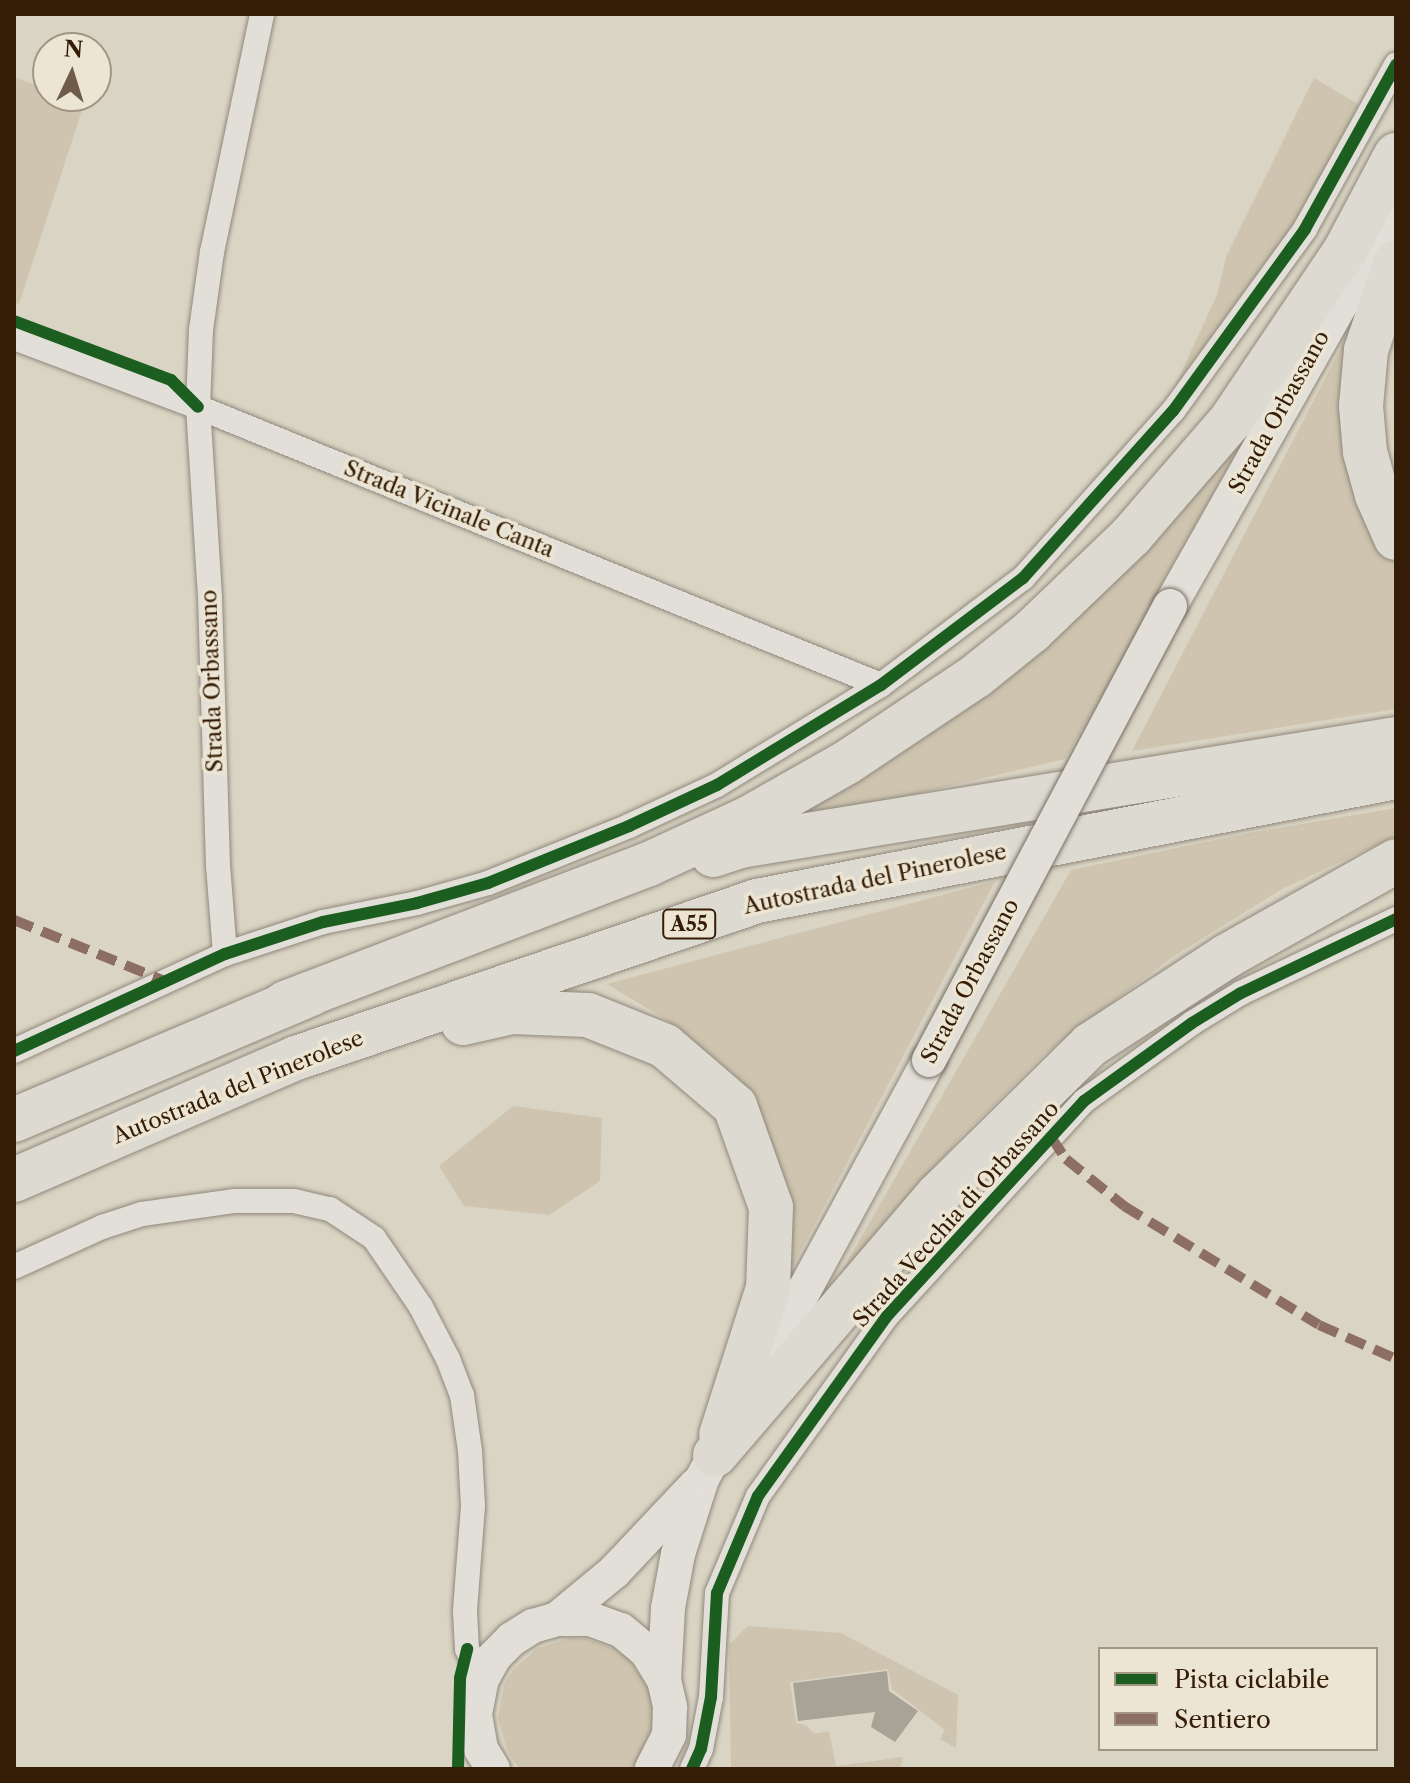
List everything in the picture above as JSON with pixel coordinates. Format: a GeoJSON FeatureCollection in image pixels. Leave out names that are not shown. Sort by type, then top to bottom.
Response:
{"type":"FeatureCollection","features":[{"type":"Feature","properties":{"kind":"highway"},"geometry":{"type":"LineString","coordinates":[[14,1120],[285,1003],[649,864],[749,818],[846,763],[976,676],[1032,631],[1131,536],[1231,420],[1345,251],[1396,155]]}},
{"type":"Feature","properties":{"kind":"highway"},"geometry":{"type":"LineString","coordinates":[[1376,268],[1361,406],[1365,452],[1377,495],[1396,538]]}},
{"type":"Feature","properties":{"kind":"highway"},"geometry":{"type":"LineString","coordinates":[[285,1003],[740,846],[1396,739]]}},
{"type":"Feature","properties":{"kind":"highway","name":"Autostrada del Pinerolese"},"geometry":{"type":"LineString","coordinates":[[14,1180],[296,1058],[757,901],[1396,777]]}},
{"type":"Feature","properties":{"kind":"highway"},"geometry":{"type":"LineString","coordinates":[[708,1467],[938,1195],[1090,1045],[1227,956],[1396,861]]}},
{"type":"Feature","properties":{"kind":"highway"},"geometry":{"type":"LineString","coordinates":[[296,1058],[512,1012],[588,1015],[665,1046],[735,1106],[771,1207],[768,1288],[708,1467]]}},
{"type":"Feature","properties":{"kind":"main road","name":"Strada Orbassano"},"geometry":{"type":"LineString","coordinates":[[1376,268],[1396,155]]}},
{"type":"Feature","properties":{"kind":"main road","name":"Strada Orbassano"},"geometry":{"type":"LineString","coordinates":[[673,1767],[670,1707],[664,1680],[670,1594],[678,1554],[708,1467],[1170,606],[1376,268],[1396,219]]}},
{"type":"Feature","properties":{"kind":"main road","name":"Strada Orbassano"},"geometry":{"type":"LineString","coordinates":[[557,1619],[614,1572],[708,1467]]}},
{"type":"Feature","properties":{"kind":"main road","name":"Strada Orbassano"},"geometry":{"type":"LineString","coordinates":[[485,1762],[475,1714],[482,1679],[494,1657],[512,1639],[533,1626],[557,1619],[590,1619],[621,1630],[647,1652],[664,1680]]}},
{"type":"Feature","properties":{"kind":"street","name":"Strada Orbassano"},"geometry":{"type":"LineString","coordinates":[[225,954],[218,866],[210,597],[198,407],[201,330],[212,252],[262,14]]}},
{"type":"Feature","properties":{"kind":"street"},"geometry":{"type":"LineString","coordinates":[[14,1051],[225,954],[323,922],[417,903],[488,883],[556,856],[717,785],[881,685],[1023,578],[1173,411],[1305,229],[1396,65]]}},
{"type":"Feature","properties":{"kind":"street","name":"Strada Vicinale Canta"},"geometry":{"type":"LineString","coordinates":[[14,338],[198,407],[881,685]]}},
{"type":"Feature","properties":{"kind":"street","name":"Strada Vecchia di Orbassano"},"geometry":{"type":"LineString","coordinates":[[673,1767],[701,1749],[711,1697],[717,1593],[758,1496],[887,1316],[1084,1101],[1192,1023],[1241,993],[1396,919]]}},
{"type":"Feature","properties":{"kind":"street"},"geometry":{"type":"LineString","coordinates":[[14,1267],[102,1227],[142,1214],[235,1201],[294,1201],[330,1209],[374,1238],[421,1307],[448,1359],[462,1395],[470,1451],[473,1506],[465,1611],[467,1649],[482,1679]]}},
{"type":"Feature","properties":{"kind":"shaded area"},"geometry":{"type":"Polygon","coordinates":[[[14,77],[32,84],[32,112],[81,112],[19,304],[14,302],[14,77]]]}},
{"type":"Feature","properties":{"kind":"shaded area"},"geometry":{"type":"Polygon","coordinates":[[[1314,78],[1361,106],[1291,235],[1209,351],[1174,388],[1217,295],[1226,257],[1314,78]]]}},
{"type":"Feature","properties":{"kind":"shaded area"},"geometry":{"type":"Polygon","coordinates":[[[1356,319],[1366,503],[1396,563],[1396,709],[1132,751],[1356,319]]]}},
{"type":"Feature","properties":{"kind":"shaded area"},"geometry":{"type":"Polygon","coordinates":[[[1264,404],[1174,570],[1065,759],[804,820],[799,814],[964,707],[1084,612],[1188,502],[1264,404]]]}},
{"type":"Feature","properties":{"kind":"shaded area"},"geometry":{"type":"Polygon","coordinates":[[[1396,808],[1396,836],[1282,889],[1171,958],[1046,1053],[959,1139],[838,1278],[1071,870],[1249,833],[1396,808]]]}},
{"type":"Feature","properties":{"kind":"shaded area"},"geometry":{"type":"Polygon","coordinates":[[[995,881],[785,1281],[785,1192],[763,1118],[736,1076],[665,1019],[607,984],[995,881]]]}},
{"type":"Feature","properties":{"kind":"shaded area"},"geometry":{"type":"Polygon","coordinates":[[[513,1106],[602,1118],[600,1181],[549,1215],[464,1206],[439,1166],[513,1106]]]}},
{"type":"Feature","properties":{"kind":"shaded area"},"geometry":{"type":"Polygon","coordinates":[[[748,1626],[841,1633],[958,1695],[956,1748],[940,1739],[945,1730],[892,1689],[888,1669],[790,1682],[796,1723],[806,1725],[814,1734],[829,1731],[836,1766],[903,1757],[900,1769],[731,1769],[729,1645],[748,1626]]]}},
{"type":"Feature","properties":{"kind":"shaded area"},"geometry":{"type":"Polygon","coordinates":[[[570,1638],[587,1639],[616,1649],[628,1658],[646,1683],[651,1697],[652,1727],[649,1742],[632,1769],[520,1769],[507,1750],[498,1718],[504,1685],[513,1670],[538,1648],[570,1638]]]}},
{"type":"Feature","properties":{"kind":"building"},"geometry":{"type":"Polygon","coordinates":[[[887,1671],[889,1691],[918,1711],[895,1742],[871,1727],[875,1712],[798,1721],[793,1683],[887,1671]]]}},
{"type":"Feature","properties":{"kind":"marked path"},"geometry":{"type":"LineString","coordinates":[[14,920],[165,981]]}},
{"type":"Feature","properties":{"kind":"marked path"},"geometry":{"type":"LineString","coordinates":[[1051,1137],[1066,1159],[1124,1206],[1319,1325],[1396,1359]]}},
{"type":"Feature","properties":{"kind":"cycle path"},"geometry":{"type":"LineString","coordinates":[[14,1051],[225,954],[323,922],[417,903],[488,883],[629,826],[717,785],[881,685],[1023,578],[1173,411],[1305,229],[1396,65]]}},
{"type":"Feature","properties":{"kind":"cycle path"},"geometry":{"type":"LineString","coordinates":[[14,321],[171,380],[198,407]]}},
{"type":"Feature","properties":{"kind":"cycle path"},"geometry":{"type":"LineString","coordinates":[[692,1769],[701,1749],[711,1697],[717,1593],[758,1496],[887,1316],[1084,1101],[1192,1023],[1241,993],[1396,919]]}},
{"type":"Feature","properties":{"kind":"cycle path"},"geometry":{"type":"LineString","coordinates":[[458,1769],[460,1678],[467,1649]]}}]}
